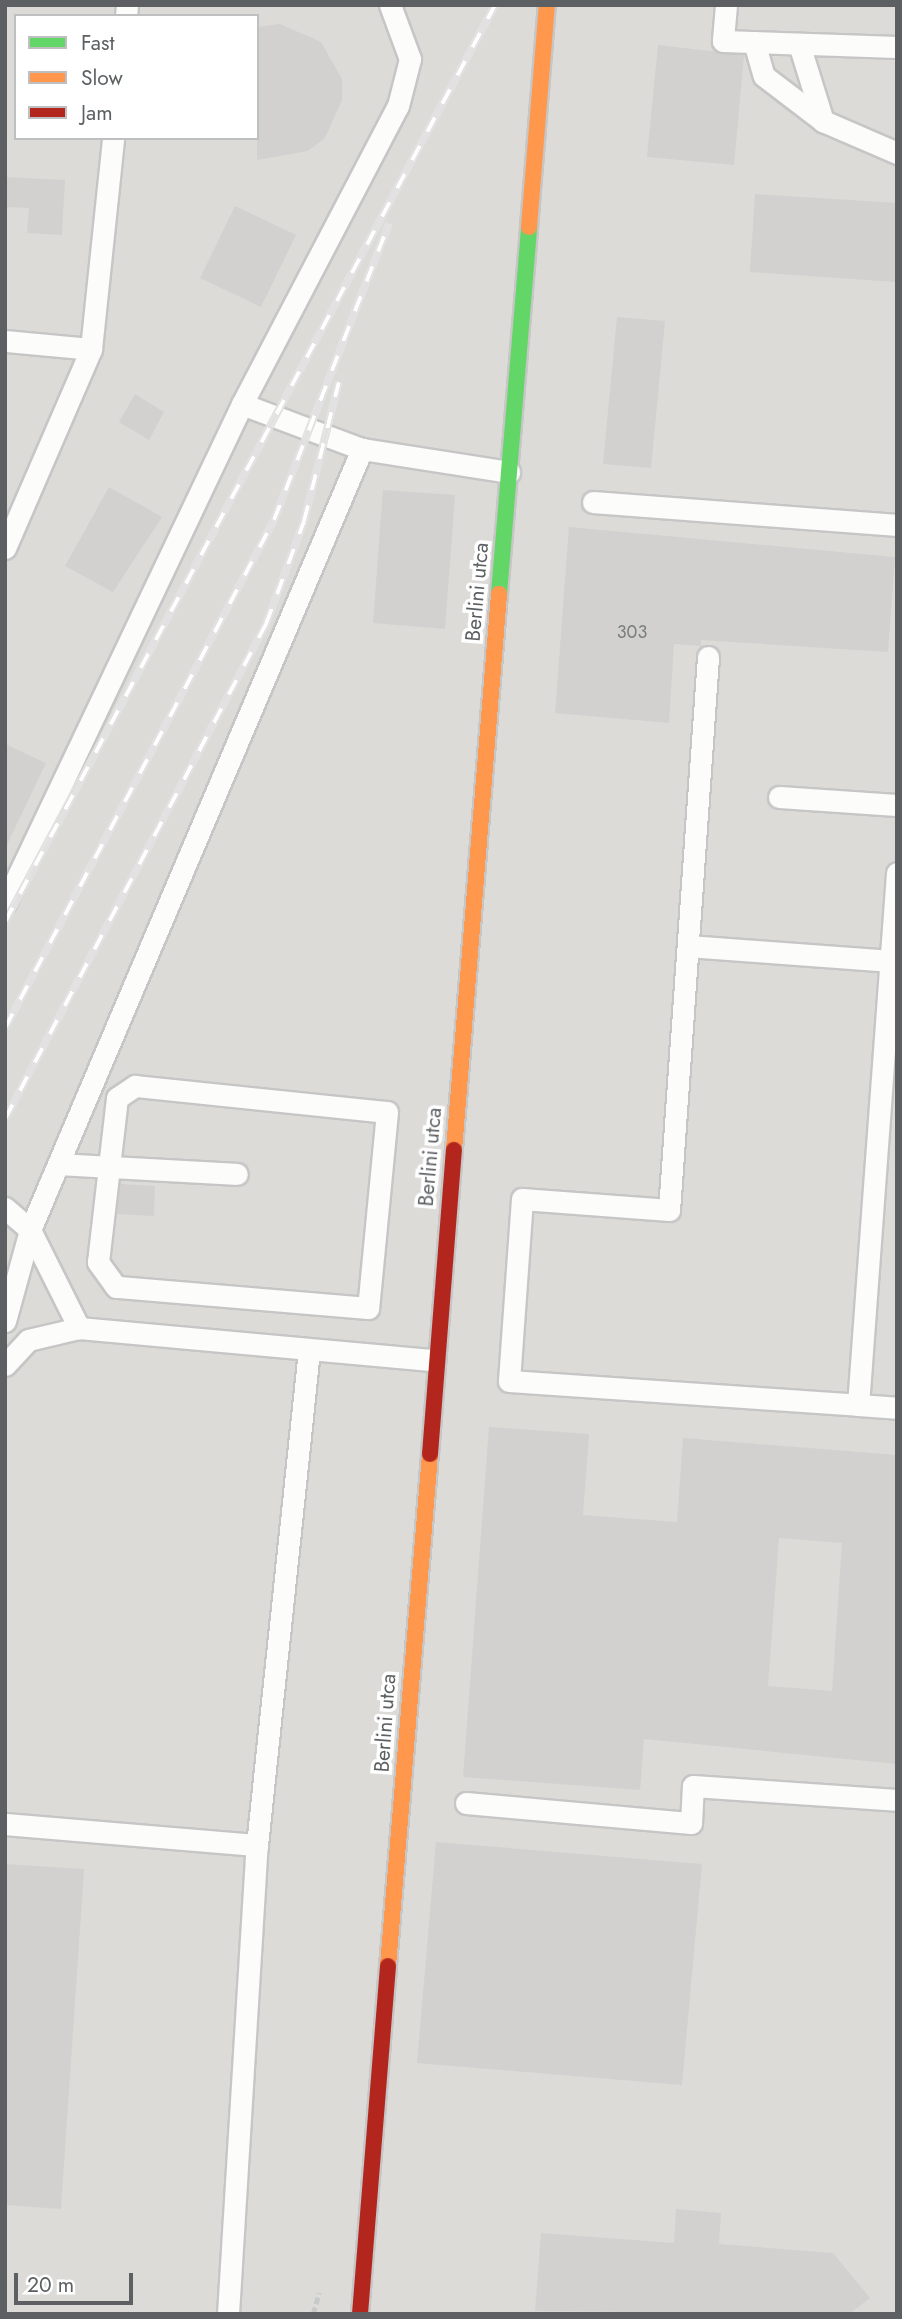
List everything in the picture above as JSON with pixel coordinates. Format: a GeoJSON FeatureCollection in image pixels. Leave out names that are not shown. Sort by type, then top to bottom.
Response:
{"type":"FeatureCollection","features":[{"type":"Feature","properties":{"kind":"street","name":"Berlini utca"},"geometry":{"type":"LineString","coordinates":[[360,2314],[434,1360],[547,5]]}},
{"type":"Feature","properties":{"kind":"lane"},"geometry":{"type":"LineString","coordinates":[[7,896],[242,404],[398,106],[410,60],[390,5]]}},
{"type":"Feature","properties":{"kind":"lane"},"geometry":{"type":"LineString","coordinates":[[726,5],[723,41],[897,47]]}},
{"type":"Feature","properties":{"kind":"lane"},"geometry":{"type":"LineString","coordinates":[[754,42],[764,76],[823,121],[897,153]]}},
{"type":"Feature","properties":{"kind":"lane"},"geometry":{"type":"LineString","coordinates":[[799,44],[823,121]]}},
{"type":"Feature","properties":{"kind":"lane"},"geometry":{"type":"LineString","coordinates":[[5,548],[90,349],[113,140]]}},
{"type":"Feature","properties":{"kind":"lane"},"geometry":{"type":"LineString","coordinates":[[5,341],[90,349]]}},
{"type":"Feature","properties":{"kind":"lane"},"geometry":{"type":"LineString","coordinates":[[242,404],[362,449],[509,472]]}},
{"type":"Feature","properties":{"kind":"lane"},"geometry":{"type":"LineString","coordinates":[[5,1321],[30,1230],[362,449]]}},
{"type":"Feature","properties":{"kind":"lane"},"geometry":{"type":"LineString","coordinates":[[593,502],[897,525]]}},
{"type":"Feature","properties":{"kind":"lane"},"geometry":{"type":"LineString","coordinates":[[708,657],[668,1210],[523,1199],[509,1381],[897,1408]]}},
{"type":"Feature","properties":{"kind":"lane"},"geometry":{"type":"LineString","coordinates":[[779,797],[897,805]]}},
{"type":"Feature","properties":{"kind":"lane"},"geometry":{"type":"LineString","coordinates":[[858,1405],[897,873]]}},
{"type":"Feature","properties":{"kind":"lane"},"geometry":{"type":"LineString","coordinates":[[688,946],[891,961]]}},
{"type":"Feature","properties":{"kind":"lane"},"geometry":{"type":"LineString","coordinates":[[135,1086],[387,1112],[368,1308],[116,1287],[98,1262],[110,1165],[117,1098],[135,1086]]}},
{"type":"Feature","properties":{"kind":"lane"},"geometry":{"type":"LineString","coordinates":[[59,1164],[237,1174]]}},
{"type":"Feature","properties":{"kind":"lane"},"geometry":{"type":"LineString","coordinates":[[5,1208],[30,1230],[79,1328]]}},
{"type":"Feature","properties":{"kind":"lane"},"geometry":{"type":"LineString","coordinates":[[5,1365],[29,1340],[79,1328],[434,1360]]}},
{"type":"Feature","properties":{"kind":"lane"},"geometry":{"type":"LineString","coordinates":[[228,2314],[257,1845],[309,1350]]}},
{"type":"Feature","properties":{"kind":"lane"},"geometry":{"type":"LineString","coordinates":[[466,1803],[691,1823],[693,1786],[897,1800]]}},
{"type":"Feature","properties":{"kind":"lane"},"geometry":{"type":"LineString","coordinates":[[5,1824],[257,1845]]}},
{"type":"Feature","properties":{"kind":"shaded area"},"geometry":{"type":"Polygon","coordinates":[[[5,5],[897,5],[897,2314],[5,2314],[5,5]]]}},
{"type":"Feature","properties":{"kind":"building"},"geometry":{"type":"Polygon","coordinates":[[[280,24],[321,42],[342,79],[342,100],[325,138],[308,151],[257,160],[259,27],[280,24]]]}},
{"type":"Feature","properties":{"kind":"building"},"geometry":{"type":"Polygon","coordinates":[[[658,45],[744,55],[734,165],[647,157],[658,45]]]}},
{"type":"Feature","properties":{"kind":"building"},"geometry":{"type":"Polygon","coordinates":[[[5,177],[65,180],[62,235],[27,233],[29,208],[5,207],[5,177]]]}},
{"type":"Feature","properties":{"kind":"building"},"geometry":{"type":"Polygon","coordinates":[[[755,194],[897,203],[897,282],[750,272],[755,194]]]}},
{"type":"Feature","properties":{"kind":"building"},"geometry":{"type":"Polygon","coordinates":[[[235,206],[296,235],[261,307],[200,278],[235,206]]]}},
{"type":"Feature","properties":{"kind":"building"},"geometry":{"type":"Polygon","coordinates":[[[617,317],[665,321],[651,468],[603,464],[617,317]]]}},
{"type":"Feature","properties":{"kind":"building"},"geometry":{"type":"Polygon","coordinates":[[[135,394],[164,412],[149,440],[119,422],[135,394]]]}},
{"type":"Feature","properties":{"kind":"building"},"geometry":{"type":"Polygon","coordinates":[[[109,487],[162,517],[113,592],[65,566],[109,487]]]}},
{"type":"Feature","properties":{"kind":"building"},"geometry":{"type":"Polygon","coordinates":[[[383,490],[455,495],[445,629],[373,623],[383,490]]]}},
{"type":"Feature","properties":{"kind":"building"},"geometry":{"type":"Polygon","coordinates":[[[569,527],[895,557],[888,652],[701,640],[701,646],[674,644],[669,723],[555,713],[569,527]]]}},
{"type":"Feature","properties":{"kind":"building"},"geometry":{"type":"Polygon","coordinates":[[[5,744],[46,763],[5,849],[5,744]]]}},
{"type":"Feature","properties":{"kind":"building"},"geometry":{"type":"Polygon","coordinates":[[[120,1184],[155,1186],[154,1216],[117,1214],[120,1184]]]}},
{"type":"Feature","properties":{"kind":"building"},"geometry":{"type":"Polygon","coordinates":[[[489,1427],[589,1434],[583,1515],[677,1522],[683,1438],[897,1455],[897,1764],[644,1739],[640,1790],[463,1777],[489,1427]],[[779,1538],[768,1686],[832,1691],[842,1543],[779,1538]]]}},
{"type":"Feature","properties":{"kind":"building"},"geometry":{"type":"Polygon","coordinates":[[[436,1842],[702,1864],[682,2085],[417,2063],[436,1842]]]}},
{"type":"Feature","properties":{"kind":"building"},"geometry":{"type":"Polygon","coordinates":[[[5,1864],[84,1869],[61,2209],[5,2205],[5,1864]]]}},
{"type":"Feature","properties":{"kind":"building"},"geometry":{"type":"Polygon","coordinates":[[[676,2209],[721,2213],[719,2244],[833,2253],[870,2298],[849,2314],[535,2311],[541,2233],[674,2243],[676,2209]]]}},
{"type":"Feature","properties":{"kind":"railway"},"geometry":{"type":"LineString","coordinates":[[5,922],[495,5]]}},
{"type":"Feature","properties":{"kind":"railway"},"geometry":{"type":"LineString","coordinates":[[5,1028],[274,520],[389,224]]}},
{"type":"Feature","properties":{"kind":"railway"},"geometry":{"type":"LineString","coordinates":[[5,1119],[266,624],[304,521],[339,382]]}},
{"type":"Feature","properties":{"kind":"traffic: fast"},"geometry":{"type":"LineString","coordinates":[[499,594],[529,227]]}},
{"type":"Feature","properties":{"kind":"traffic: slow"},"geometry":{"type":"LineString","coordinates":[[529,227],[547,5]]}},
{"type":"Feature","properties":{"kind":"traffic: slow"},"geometry":{"type":"LineString","coordinates":[[454,1150],[499,594]]}},
{"type":"Feature","properties":{"kind":"traffic: slow"},"geometry":{"type":"LineString","coordinates":[[388,1966],[430,1454]]}},
{"type":"Feature","properties":{"kind":"traffic: jam"},"geometry":{"type":"LineString","coordinates":[[430,1454],[454,1150]]}},
{"type":"Feature","properties":{"kind":"traffic: jam"},"geometry":{"type":"LineString","coordinates":[[360,2314],[388,1966]]}}]}
